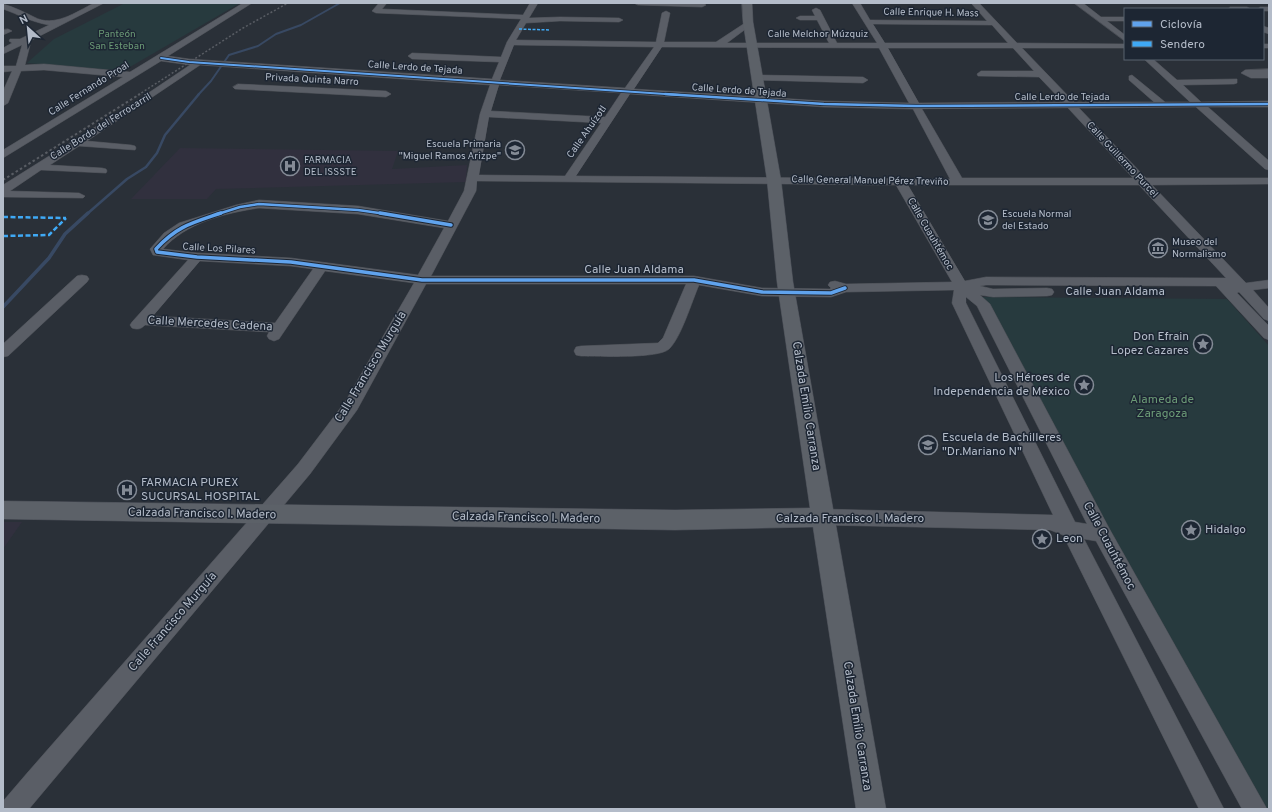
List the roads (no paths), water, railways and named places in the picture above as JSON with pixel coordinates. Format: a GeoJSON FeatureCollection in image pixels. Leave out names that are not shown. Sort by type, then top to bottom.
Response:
{"type":"FeatureCollection","features":[{"type":"Feature","properties":{"kind":"main road","name":"Calzada Emilio Carranza"},"geometry":{"type":"LineString","coordinates":[[747,3],[748,24],[753,45],[774,180],[786,287],[871,809]]}},
{"type":"Feature","properties":{"kind":"main road","name":"Calzada Francisco I. Madero"},"geometry":{"type":"LineString","coordinates":[[3,510],[675,520],[823,518]]}},
{"type":"Feature","properties":{"kind":"street"},"geometry":{"type":"LineString","coordinates":[[3,51],[90,3]]}},
{"type":"Feature","properties":{"kind":"street"},"geometry":{"type":"LineString","coordinates":[[3,6],[28,12],[32,20],[53,24],[100,3]]}},
{"type":"Feature","properties":{"kind":"street","name":"Calle Fernando Proal"},"geometry":{"type":"LineString","coordinates":[[3,155],[248,3]]}},
{"type":"Feature","properties":{"kind":"street"},"geometry":{"type":"LineString","coordinates":[[383,3],[376,11],[525,19],[619,20]]}},
{"type":"Feature","properties":{"kind":"street","name":"Calle Francisco Murguía"},"geometry":{"type":"LineString","coordinates":[[13,809],[36,780],[266,515],[304,469],[351,406],[470,191],[484,114],[511,42],[534,3]]}},
{"type":"Feature","properties":{"kind":"street"},"geometry":{"type":"LineString","coordinates":[[638,3],[667,7],[685,4],[702,5]]}},
{"type":"Feature","properties":{"kind":"street"},"geometry":{"type":"LineString","coordinates":[[856,3],[882,45],[958,182]]}},
{"type":"Feature","properties":{"kind":"street","name":"Calle Guillermo Purcel"},"geometry":{"type":"LineString","coordinates":[[975,3],[1043,74],[1141,182],[1231,286],[1269,335]]}},
{"type":"Feature","properties":{"kind":"street"},"geometry":{"type":"LineString","coordinates":[[1078,3],[1124,38]]}},
{"type":"Feature","properties":{"kind":"street","name":"Calle Ahuízotl"},"geometry":{"type":"LineString","coordinates":[[568,179],[659,45],[667,7]]}},
{"type":"Feature","properties":{"kind":"street"},"geometry":{"type":"LineString","coordinates":[[816,10],[834,45]]}},
{"type":"Feature","properties":{"kind":"street"},"geometry":{"type":"LineString","coordinates":[[800,18],[820,18]]}},
{"type":"Feature","properties":{"kind":"street"},"geometry":{"type":"LineString","coordinates":[[1099,19],[1124,19]]}},
{"type":"Feature","properties":{"kind":"street","name":"Calle Enrique H. Mass"},"geometry":{"type":"LineString","coordinates":[[867,22],[994,23]]}},
{"type":"Feature","properties":{"kind":"street"},"geometry":{"type":"LineString","coordinates":[[718,45],[748,24]]}},
{"type":"Feature","properties":{"kind":"street"},"geometry":{"type":"LineString","coordinates":[[3,41],[20,41],[26,45],[22,64],[14,74],[3,103]]}},
{"type":"Feature","properties":{"kind":"street","name":"Calle Melchor Múzquiz"},"geometry":{"type":"LineString","coordinates":[[511,42],[659,45],[1124,46]]}},
{"type":"Feature","properties":{"kind":"street"},"geometry":{"type":"LineString","coordinates":[[412,56],[426,67],[504,60]]}},
{"type":"Feature","properties":{"kind":"street","name":"Calle Lerdo de Tejada"},"geometry":{"type":"LineString","coordinates":[[161,58],[198,63],[317,70],[426,67],[495,82],[762,101],[916,106],[1269,104]]}},
{"type":"Feature","properties":{"kind":"street"},"geometry":{"type":"LineString","coordinates":[[1149,60],[1269,167]]}},
{"type":"Feature","properties":{"kind":"street","name":"Calle Bordo del Ferrocarril"},"geometry":{"type":"LineString","coordinates":[[3,190],[138,104],[198,63]]}},
{"type":"Feature","properties":{"kind":"street"},"geometry":{"type":"LineString","coordinates":[[3,68],[44,67],[133,75]]}},
{"type":"Feature","properties":{"kind":"street"},"geometry":{"type":"LineString","coordinates":[[298,90],[317,70]]}},
{"type":"Feature","properties":{"kind":"street"},"geometry":{"type":"LineString","coordinates":[[1269,72],[1245,73],[1251,75],[1269,75]]}},
{"type":"Feature","properties":{"kind":"street"},"geometry":{"type":"LineString","coordinates":[[981,74],[1043,74]]}},
{"type":"Feature","properties":{"kind":"street"},"geometry":{"type":"LineString","coordinates":[[1175,83],[1224,78],[1213,74]]}},
{"type":"Feature","properties":{"kind":"street"},"geometry":{"type":"LineString","coordinates":[[758,78],[863,80]]}},
{"type":"Feature","properties":{"kind":"street"},"geometry":{"type":"LineString","coordinates":[[1132,78],[1163,104]]}},
{"type":"Feature","properties":{"kind":"street","name":"Privada Quinta Narro"},"geometry":{"type":"LineString","coordinates":[[238,87],[386,94]]}},
{"type":"Feature","properties":{"kind":"street"},"geometry":{"type":"LineString","coordinates":[[484,114],[609,120]]}},
{"type":"Feature","properties":{"kind":"street"},"geometry":{"type":"LineString","coordinates":[[75,143],[131,148]]}},
{"type":"Feature","properties":{"kind":"street"},"geometry":{"type":"LineString","coordinates":[[3,145],[19,145]]}},
{"type":"Feature","properties":{"kind":"street"},"geometry":{"type":"LineString","coordinates":[[38,167],[102,171]]}},
{"type":"Feature","properties":{"kind":"street","name":"Calle General Manuel Pérez Treviño"},"geometry":{"type":"LineString","coordinates":[[472,178],[900,182],[1269,181]]}},
{"type":"Feature","properties":{"kind":"street","name":"Calle Cuauhtémoc"},"geometry":{"type":"LineString","coordinates":[[900,182],[961,286],[983,304],[1102,534],[1255,809]]}},
{"type":"Feature","properties":{"kind":"street"},"geometry":{"type":"LineString","coordinates":[[3,194],[79,196]]}},
{"type":"Feature","properties":{"kind":"street","name":"Calle Los Pilares"},"geometry":{"type":"LineString","coordinates":[[422,280],[268,260],[197,257],[157,252],[156,249],[168,236],[183,226],[249,205],[268,204],[358,210],[451,225]]}},
{"type":"Feature","properties":{"kind":"street","name":"Calle Mercedes Cadena"},"geometry":{"type":"LineString","coordinates":[[197,257],[138,324],[276,332],[320,266]]}},
{"type":"Feature","properties":{"kind":"street"},"geometry":{"type":"LineString","coordinates":[[3,352],[82,279]]}},
{"type":"Feature","properties":{"kind":"street","name":"Calle Juan Aldama"},"geometry":{"type":"LineString","coordinates":[[422,280],[694,280],[762,292],[786,287],[830,293],[844,288],[961,286],[993,293],[1212,292],[1231,286],[1269,284]]}},
{"type":"Feature","properties":{"kind":"street"},"geometry":{"type":"LineString","coordinates":[[581,351],[655,350],[663,347],[669,340],[694,280]]}},
{"type":"Feature","properties":{"kind":"street"},"geometry":{"type":"LineString","coordinates":[[961,286],[959,303],[996,376],[1060,521],[1212,809]]}},
{"type":"Feature","properties":{"kind":"street","name":"Calle Guillermo Purcel"},"geometry":{"type":"LineString","coordinates":[[1231,286],[1269,316]]}},
{"type":"Feature","properties":{"kind":"street"},"geometry":{"type":"LineString","coordinates":[[1060,521],[1090,511]]}},
{"type":"Feature","properties":{"kind":"street","name":"Calzada Francisco I. Madero"},"geometry":{"type":"LineString","coordinates":[[823,518],[1060,521]]}},
{"type":"Feature","properties":{"kind":"street"},"geometry":{"type":"LineString","coordinates":[[1060,521],[1102,534]]}},
{"type":"Feature","properties":{"kind":"waterway"},"geometry":{"type":"LineString","coordinates":[[198,95],[211,81],[229,55],[258,46],[276,34],[301,25],[340,3]]}},
{"type":"Feature","properties":{"kind":"waterway"},"geometry":{"type":"LineString","coordinates":[[87,214],[127,179],[146,167],[157,153],[165,135],[199,94]]}},
{"type":"Feature","properties":{"kind":"waterway"},"geometry":{"type":"LineString","coordinates":[[3,307],[49,258],[65,234],[88,213]]}},
{"type":"Feature","properties":{"kind":"railway"},"geometry":{"type":"LineString","coordinates":[[138,95],[243,28],[288,3]]}},
{"type":"Feature","properties":{"kind":"railway"},"geometry":{"type":"LineString","coordinates":[[3,180],[140,94]]}},
{"type":"Feature","properties":{"kind":"place","name":"Escuela Primaria \"Miguel Ramos Arizpe\""},"geometry":{"type":"Point","coordinates":[515,150]}},
{"type":"Feature","properties":{"kind":"place","name":"FARMACIA DEL ISSSTE"},"geometry":{"type":"Point","coordinates":[290,166]}},
{"type":"Feature","properties":{"kind":"place","name":"Escuela Normal del Estado"},"geometry":{"type":"Point","coordinates":[988,220]}},
{"type":"Feature","properties":{"kind":"place","name":"Museo del Normalismo"},"geometry":{"type":"Point","coordinates":[1158,248]}},
{"type":"Feature","properties":{"kind":"place","name":"Don Efrain Lopez Cazares"},"geometry":{"type":"Point","coordinates":[1203,344]}},
{"type":"Feature","properties":{"kind":"place","name":"Los Héroes de Independencia de México"},"geometry":{"type":"Point","coordinates":[1084,385]}},
{"type":"Feature","properties":{"kind":"place","name":"Escuela de Bachilleres \"Dr.Mariano N\""},"geometry":{"type":"Point","coordinates":[928,445]}},
{"type":"Feature","properties":{"kind":"place","name":"FARMACIA PUREX SUCURSAL HOSPITAL"},"geometry":{"type":"Point","coordinates":[127,490]}},
{"type":"Feature","properties":{"kind":"place","name":"Hidalgo"},"geometry":{"type":"Point","coordinates":[1191,530]}},
{"type":"Feature","properties":{"kind":"place","name":"Leon"},"geometry":{"type":"Point","coordinates":[1042,539]}},
{"type":"Feature","properties":{"kind":"park label","name":"Panteón San Esteban"},"geometry":{"type":"Point","coordinates":[117,40]}},
{"type":"Feature","properties":{"kind":"park label","name":"Alameda de Zaragoza"},"geometry":{"type":"Point","coordinates":[1162,407]}}]}
